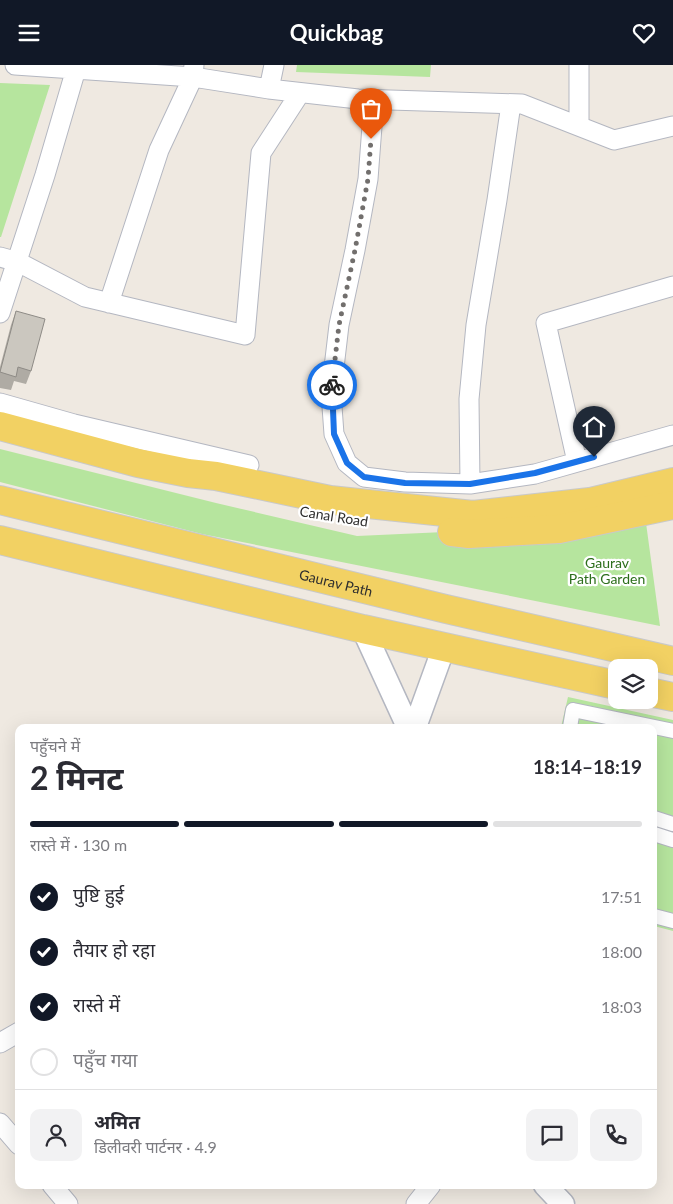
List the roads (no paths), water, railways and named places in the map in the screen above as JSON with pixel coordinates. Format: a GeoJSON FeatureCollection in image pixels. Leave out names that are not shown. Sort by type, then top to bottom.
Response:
{"type":"FeatureCollection","features":[{"type":"Feature","properties":{"kind":"main road"},"geometry":{"type":"LineString","coordinates":[[0,426],[138,463],[188,473],[216,476],[330,500],[473,515],[590,502],[673,482]]}},
{"type":"Feature","properties":{"kind":"main road","name":"Canal Road"},"geometry":{"type":"LineString","coordinates":[[0,445],[155,484],[336,518],[470,534],[559,529],[673,505]]}},
{"type":"Feature","properties":{"kind":"main road","name":"Gaurav Path"},"geometry":{"type":"LineString","coordinates":[[0,500],[446,609],[673,661]]}},
{"type":"Feature","properties":{"kind":"main road"},"geometry":{"type":"LineString","coordinates":[[0,540],[363,629],[608,683]]}},
{"type":"Feature","properties":{"kind":"main road"},"geometry":{"type":"LineString","coordinates":[[658,694],[673,697]]}},
{"type":"Feature","properties":{"kind":"street"},"geometry":{"type":"LineString","coordinates":[[15,65],[76,69],[194,71],[269,89],[300,93],[374,100],[522,104],[614,140],[673,126]]}},
{"type":"Feature","properties":{"kind":"street"},"geometry":{"type":"LineString","coordinates":[[269,89],[274,65]]}},
{"type":"Feature","properties":{"kind":"street"},"geometry":{"type":"LineString","coordinates":[[579,65],[579,127]]}},
{"type":"Feature","properties":{"kind":"street"},"geometry":{"type":"LineString","coordinates":[[0,313],[9,259],[45,175],[76,69]]}},
{"type":"Feature","properties":{"kind":"street"},"geometry":{"type":"LineString","coordinates":[[109,303],[159,150],[194,71]]}},
{"type":"Feature","properties":{"kind":"street"},"geometry":{"type":"LineString","coordinates":[[9,259],[85,297],[245,335],[261,153],[300,93]]}},
{"type":"Feature","properties":{"kind":"street"},"geometry":{"type":"LineString","coordinates":[[374,100],[368,179],[339,325],[331,393],[334,434],[347,463],[364,477],[405,483],[470,484],[535,473],[673,435]]}},
{"type":"Feature","properties":{"kind":"street"},"geometry":{"type":"LineString","coordinates":[[470,484],[469,399],[476,325],[512,104]]}},
{"type":"Feature","properties":{"kind":"street"},"geometry":{"type":"LineString","coordinates":[[577,462],[558,385],[546,323],[673,286]]}},
{"type":"Feature","properties":{"kind":"street"},"geometry":{"type":"LineString","coordinates":[[0,403],[74,424],[249,465]]}},
{"type":"Feature","properties":{"kind":"street"},"geometry":{"type":"LineString","coordinates":[[363,629],[407,724]]}},
{"type":"Feature","properties":{"kind":"street"},"geometry":{"type":"LineString","coordinates":[[416,724],[444,647]]}},
{"type":"Feature","properties":{"kind":"street"},"geometry":{"type":"LineString","coordinates":[[571,724],[573,710],[640,724]]}},
{"type":"Feature","properties":{"kind":"street"},"geometry":{"type":"LineString","coordinates":[[657,728],[673,731]]}},
{"type":"Feature","properties":{"kind":"street"},"geometry":{"type":"LineString","coordinates":[[657,819],[673,824]]}},
{"type":"Feature","properties":{"kind":"street"},"geometry":{"type":"LineString","coordinates":[[657,835],[673,840]]}},
{"type":"Feature","properties":{"kind":"street"},"geometry":{"type":"LineString","coordinates":[[657,917],[673,921]]}},
{"type":"Feature","properties":{"kind":"street"},"geometry":{"type":"LineString","coordinates":[[0,1043],[15,1034]]}},
{"type":"Feature","properties":{"kind":"street"},"geometry":{"type":"LineString","coordinates":[[55,1189],[68,1204]]}},
{"type":"Feature","properties":{"kind":"street"},"geometry":{"type":"LineString","coordinates":[[416,1204],[428,1189]]}},
{"type":"Feature","properties":{"kind":"street"},"geometry":{"type":"LineString","coordinates":[[549,1189],[563,1204]]}},
{"type":"Feature","properties":{"kind":"park label","name":"Gaurav Path Garden"},"geometry":{"type":"Point","coordinates":[607,570]}}]}
